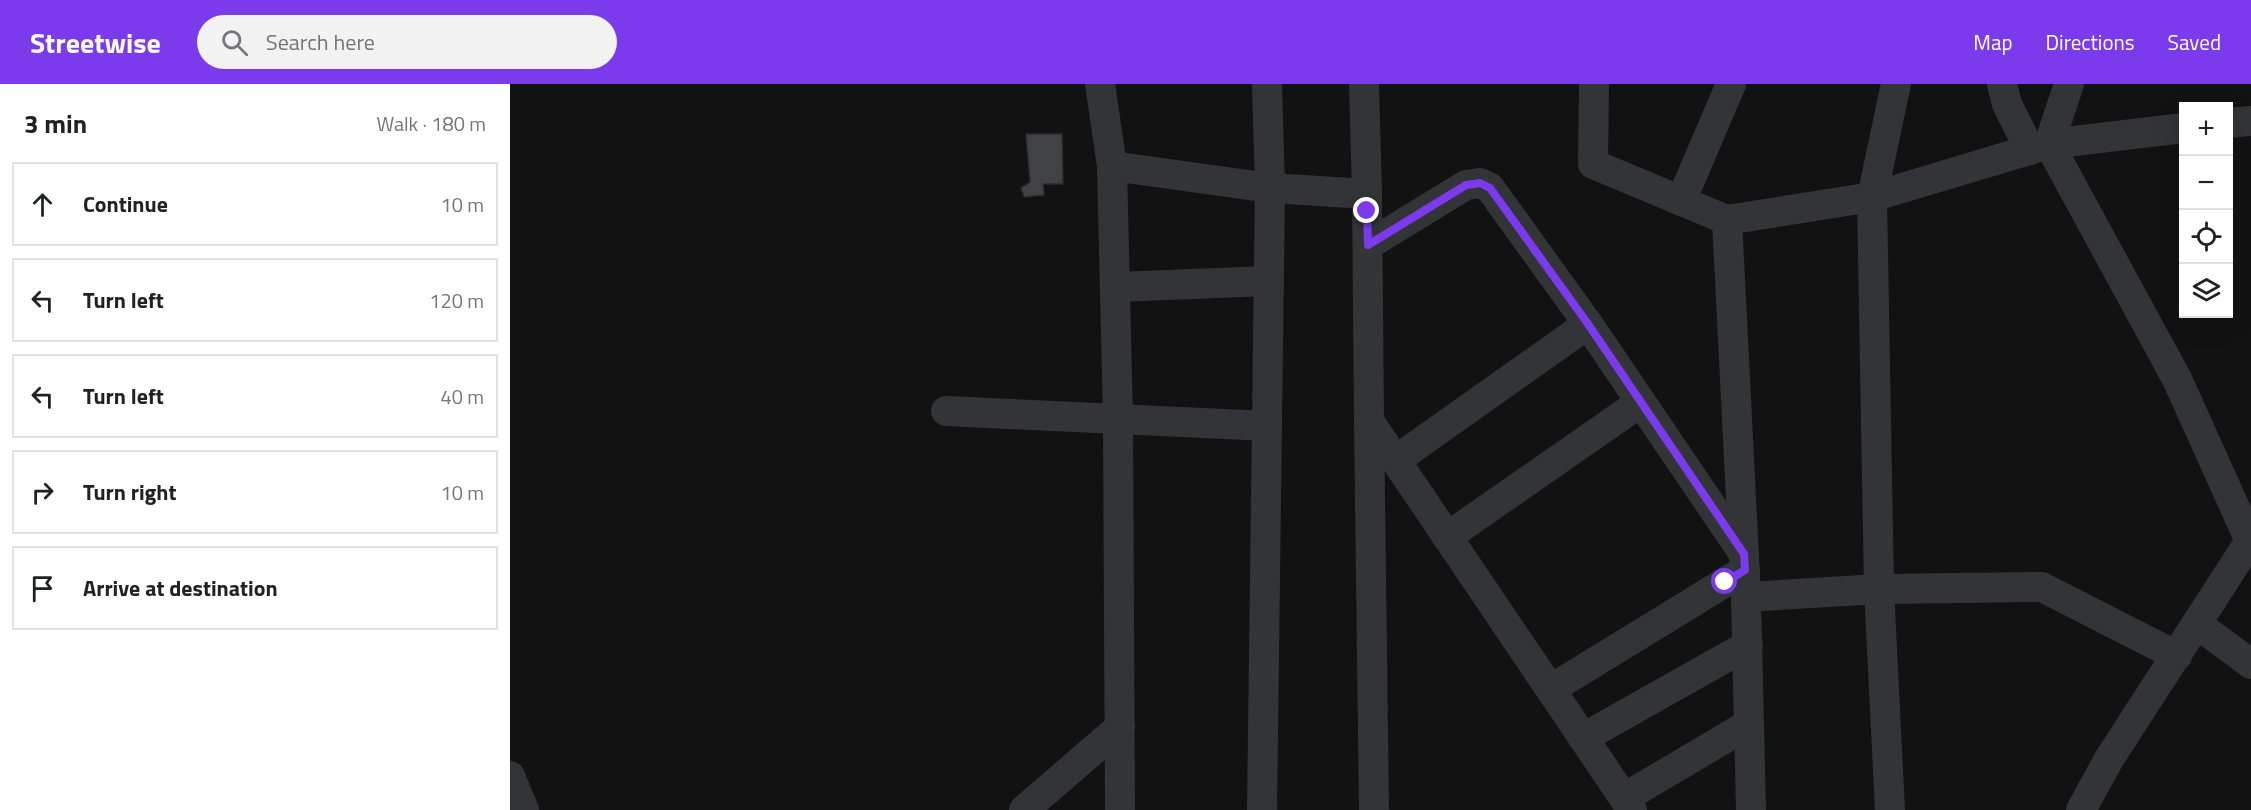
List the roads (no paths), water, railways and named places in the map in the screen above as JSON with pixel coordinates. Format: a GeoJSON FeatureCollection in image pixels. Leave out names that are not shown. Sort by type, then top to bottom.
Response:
{"type":"FeatureCollection","features":[{"type":"Feature","properties":{"kind":"street"},"geometry":{"type":"LineString","coordinates":[[1100,84],[1112,166],[1118,419],[1120,810]]}},
{"type":"Feature","properties":{"kind":"street"},"geometry":{"type":"LineString","coordinates":[[1262,810],[1270,188],[1267,84]]}},
{"type":"Feature","properties":{"kind":"street"},"geometry":{"type":"LineString","coordinates":[[1364,84],[1374,810]]}},
{"type":"Feature","properties":{"kind":"street"},"geometry":{"type":"LineString","coordinates":[[1594,84],[1593,164],[1727,220],[1872,197],[2040,147],[2179,129]]}},
{"type":"Feature","properties":{"kind":"street"},"geometry":{"type":"LineString","coordinates":[[1681,201],[1731,84]]}},
{"type":"Feature","properties":{"kind":"street"},"geometry":{"type":"LineString","coordinates":[[1890,810],[1879,589],[1872,197],[1896,84]]}},
{"type":"Feature","properties":{"kind":"street"},"geometry":{"type":"LineString","coordinates":[[2002,84],[2007,104],[2040,147],[2177,379],[2250,541],[2109,759],[2092,806]]}},
{"type":"Feature","properties":{"kind":"street"},"geometry":{"type":"LineString","coordinates":[[2040,147],[2069,84]]}},
{"type":"Feature","properties":{"kind":"street"},"geometry":{"type":"LineString","coordinates":[[2233,123],[2251,121]]}},
{"type":"Feature","properties":{"kind":"street"},"geometry":{"type":"LineString","coordinates":[[1112,166],[1270,188],[1367,194]]}},
{"type":"Feature","properties":{"kind":"street"},"geometry":{"type":"LineString","coordinates":[[1368,245],[1466,185],[1473,183],[1485,185],[1588,324],[1641,402],[1745,574]]}},
{"type":"Feature","properties":{"kind":"street"},"geometry":{"type":"LineString","coordinates":[[1727,220],[1748,645],[1751,810]]}},
{"type":"Feature","properties":{"kind":"street"},"geometry":{"type":"LineString","coordinates":[[1115,287],[1269,281]]}},
{"type":"Feature","properties":{"kind":"street"},"geometry":{"type":"LineString","coordinates":[[1396,460],[1588,324]]}},
{"type":"Feature","properties":{"kind":"street"},"geometry":{"type":"LineString","coordinates":[[1448,537],[1641,402]]}},
{"type":"Feature","properties":{"kind":"street"},"geometry":{"type":"LineString","coordinates":[[946,411],[1267,426]]}},
{"type":"Feature","properties":{"kind":"street"},"geometry":{"type":"LineString","coordinates":[[1369,421],[1628,804],[1749,724]]}},
{"type":"Feature","properties":{"kind":"street"},"geometry":{"type":"LineString","coordinates":[[1551,689],[1745,574],[1879,589],[2042,587],[2177,656]]}},
{"type":"Feature","properties":{"kind":"street"},"geometry":{"type":"LineString","coordinates":[[2197,624],[2251,664]]}},
{"type":"Feature","properties":{"kind":"street"},"geometry":{"type":"LineString","coordinates":[[1584,738],[1748,645]]}},
{"type":"Feature","properties":{"kind":"street"},"geometry":{"type":"LineString","coordinates":[[1024,810],[1120,727]]}},
{"type":"Feature","properties":{"kind":"street"},"geometry":{"type":"LineString","coordinates":[[510,776],[524,810]]}}]}
